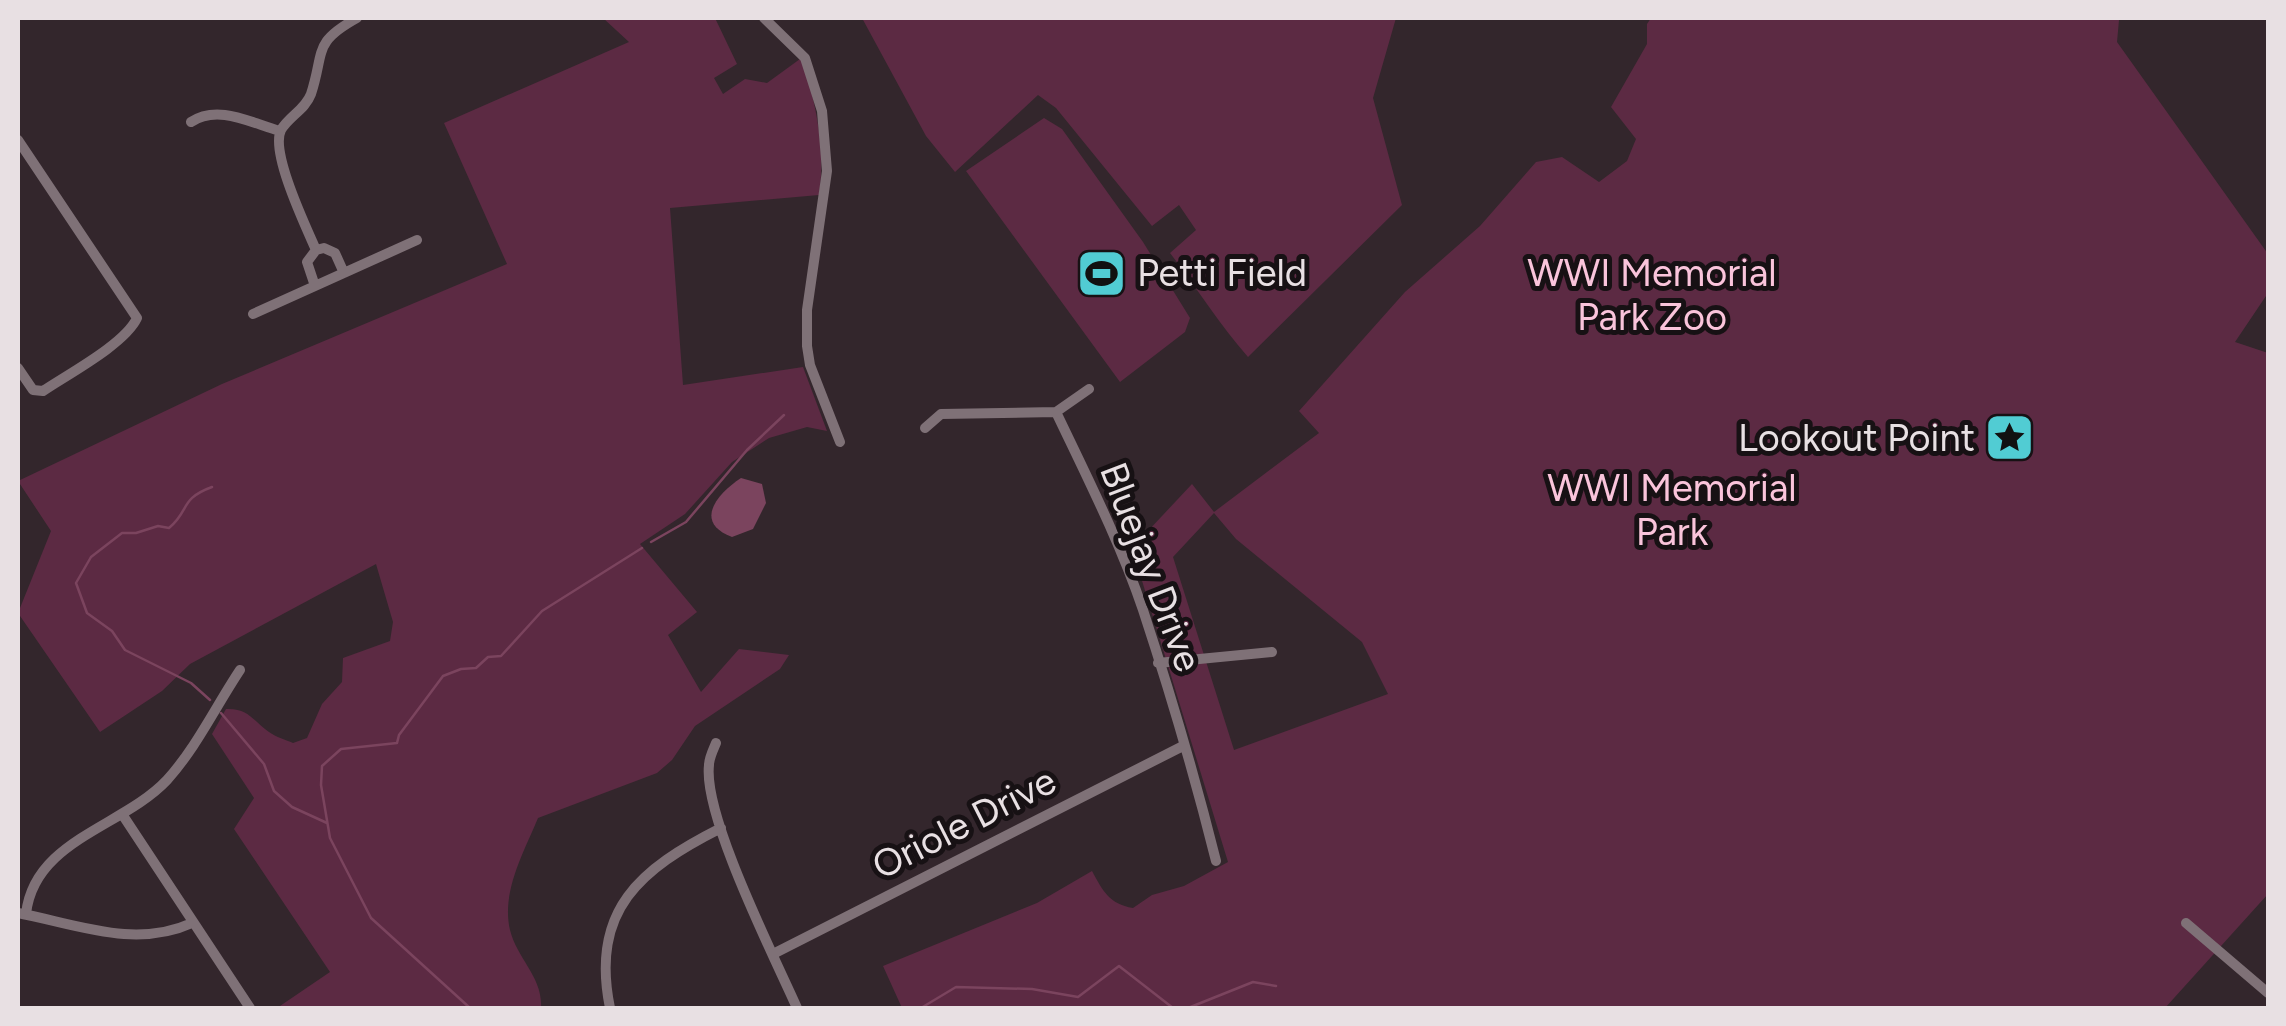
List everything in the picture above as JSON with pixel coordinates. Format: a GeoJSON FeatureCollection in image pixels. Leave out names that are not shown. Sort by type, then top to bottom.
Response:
{"type":"FeatureCollection","features":[{"type":"Feature","properties":{"kind":"street"},"geometry":{"type":"LineString","coordinates":[[316,250],[290,186],[279,146],[280,132],[308,101],[325,41],[357,18]]}},
{"type":"Feature","properties":{"kind":"street"},"geometry":{"type":"LineString","coordinates":[[764,18],[806,58],[824,122],[827,171],[806,310],[807,346],[810,366],[840,442]]}},
{"type":"Feature","properties":{"kind":"street"},"geometry":{"type":"LineString","coordinates":[[190,122],[206,113],[221,113],[280,132]]}},
{"type":"Feature","properties":{"kind":"street"},"geometry":{"type":"LineString","coordinates":[[18,140],[137,318],[133,327],[111,345],[40,390],[33,390],[18,368]]}},
{"type":"Feature","properties":{"kind":"street"},"geometry":{"type":"LineString","coordinates":[[252,314],[417,240]]}},
{"type":"Feature","properties":{"kind":"street"},"geometry":{"type":"LineString","coordinates":[[314,286],[307,262],[316,250],[324,248],[336,253],[344,273]]}},
{"type":"Feature","properties":{"kind":"street"},"geometry":{"type":"LineString","coordinates":[[926,428],[941,414],[1056,412],[1089,389]]}},
{"type":"Feature","properties":{"kind":"street","name":"Bluejay Drive"},"geometry":{"type":"LineString","coordinates":[[1056,412],[1142,608],[1198,788],[1216,861]]}},
{"type":"Feature","properties":{"kind":"street"},"geometry":{"type":"LineString","coordinates":[[1158,662],[1272,652]]}},
{"type":"Feature","properties":{"kind":"street"},"geometry":{"type":"LineString","coordinates":[[192,923],[172,932],[123,936],[22,914],[54,859],[164,783],[186,758],[240,670]]}},
{"type":"Feature","properties":{"kind":"street"},"geometry":{"type":"LineString","coordinates":[[716,742],[708,764],[710,790],[797,1008]]}},
{"type":"Feature","properties":{"kind":"street","name":"Oriole Drive"},"geometry":{"type":"LineString","coordinates":[[773,954],[1183,746]]}},
{"type":"Feature","properties":{"kind":"street"},"geometry":{"type":"LineString","coordinates":[[122,814],[250,1008]]}},
{"type":"Feature","properties":{"kind":"street"},"geometry":{"type":"LineString","coordinates":[[610,1008],[605,948],[629,891],[682,848],[722,828]]}},
{"type":"Feature","properties":{"kind":"street"},"geometry":{"type":"LineString","coordinates":[[2186,923],[2268,993]]}},
{"type":"Feature","properties":{"kind":"green space"},"geometry":{"type":"Polygon","coordinates":[[[603,18],[715,18],[737,64],[714,78],[723,94],[745,79],[767,83],[800,59],[804,63],[820,144],[819,195],[670,208],[683,385],[803,367],[827,431],[807,427],[769,438],[732,462],[685,514],[640,544],[697,612],[668,635],[701,692],[739,649],[789,655],[780,669],[695,726],[672,760],[657,773],[538,818],[515,872],[508,916],[513,940],[538,987],[541,1008],[277,1008],[330,972],[234,829],[254,798],[212,734],[226,709],[234,709],[293,743],[307,738],[322,704],[342,682],[343,658],[390,641],[393,622],[376,564],[190,664],[162,691],[100,732],[18,613],[51,531],[18,481],[222,384],[507,264],[444,123],[629,42],[603,18]]]}},
{"type":"Feature","properties":{"kind":"green space"},"geometry":{"type":"Polygon","coordinates":[[[862,18],[1396,18],[1373,98],[1402,205],[1248,357],[1170,253],[1196,230],[1179,205],[1152,226],[1056,108],[1038,95],[955,172],[926,136],[862,18]]]}},
{"type":"Feature","properties":{"kind":"green space","name":"WWI Memorial Park"},"geometry":{"type":"Polygon","coordinates":[[[1651,18],[2119,20],[2117,42],[2268,254],[2268,293],[2235,342],[2268,353],[2268,894],[2165,1008],[902,1008],[883,966],[1037,903],[1092,871],[1112,900],[1133,908],[1152,895],[1184,886],[1228,862],[1132,548],[1192,484],[1214,512],[1319,433],[1299,411],[1405,292],[1480,226],[1536,162],[1562,157],[1599,182],[1627,161],[1636,139],[1611,107],[1647,44],[1647,24],[1651,18]],[[1214,513],[1173,557],[1234,750],[1388,694],[1362,642],[1236,539],[1214,513]]]}},
{"type":"Feature","properties":{"kind":"green space","name":"Petti Field"},"geometry":{"type":"Polygon","coordinates":[[[1044,118],[1062,129],[1143,242],[1190,318],[1185,332],[1120,382],[966,171],[1044,118]]]}},
{"type":"Feature","properties":{"kind":"shaded area"},"geometry":{"type":"Polygon","coordinates":[[[741,478],[762,484],[766,503],[753,529],[732,537],[720,531],[711,516],[717,500],[741,478]]]}},
{"type":"Feature","properties":{"kind":"waterway"},"geometry":{"type":"LineString","coordinates":[[651,542],[686,522],[747,450],[784,415]]}},
{"type":"Feature","properties":{"kind":"waterway"},"geometry":{"type":"LineString","coordinates":[[210,700],[191,683],[125,650],[112,631],[87,613],[76,583],[91,557],[122,533],[158,526],[169,528],[194,496],[212,487]]}},
{"type":"Feature","properties":{"kind":"waterway"},"geometry":{"type":"LineString","coordinates":[[470,1008],[371,918],[330,838],[321,785],[322,766],[341,749],[397,743],[443,676],[476,668],[488,657],[501,656],[542,611],[642,548]]}},
{"type":"Feature","properties":{"kind":"waterway"},"geometry":{"type":"LineString","coordinates":[[221,713],[264,764],[274,791],[292,807],[327,823]]}},
{"type":"Feature","properties":{"kind":"waterway"},"geometry":{"type":"LineString","coordinates":[[921,1008],[956,987],[1032,989],[1078,997],[1119,966],[1173,1008]]}},
{"type":"Feature","properties":{"kind":"waterway"},"geometry":{"type":"LineString","coordinates":[[1188,1008],[1253,982],[1276,986]]}},
{"type":"Feature","properties":{"kind":"place","name":"Petti Field"},"geometry":{"type":"Point","coordinates":[1102,273]}},
{"type":"Feature","properties":{"kind":"place","name":"Lookout Point"},"geometry":{"type":"Point","coordinates":[2010,438]}},
{"type":"Feature","properties":{"kind":"park label","name":"WWI Memorial Park Zoo"},"geometry":{"type":"Point","coordinates":[1652,295]}}]}
